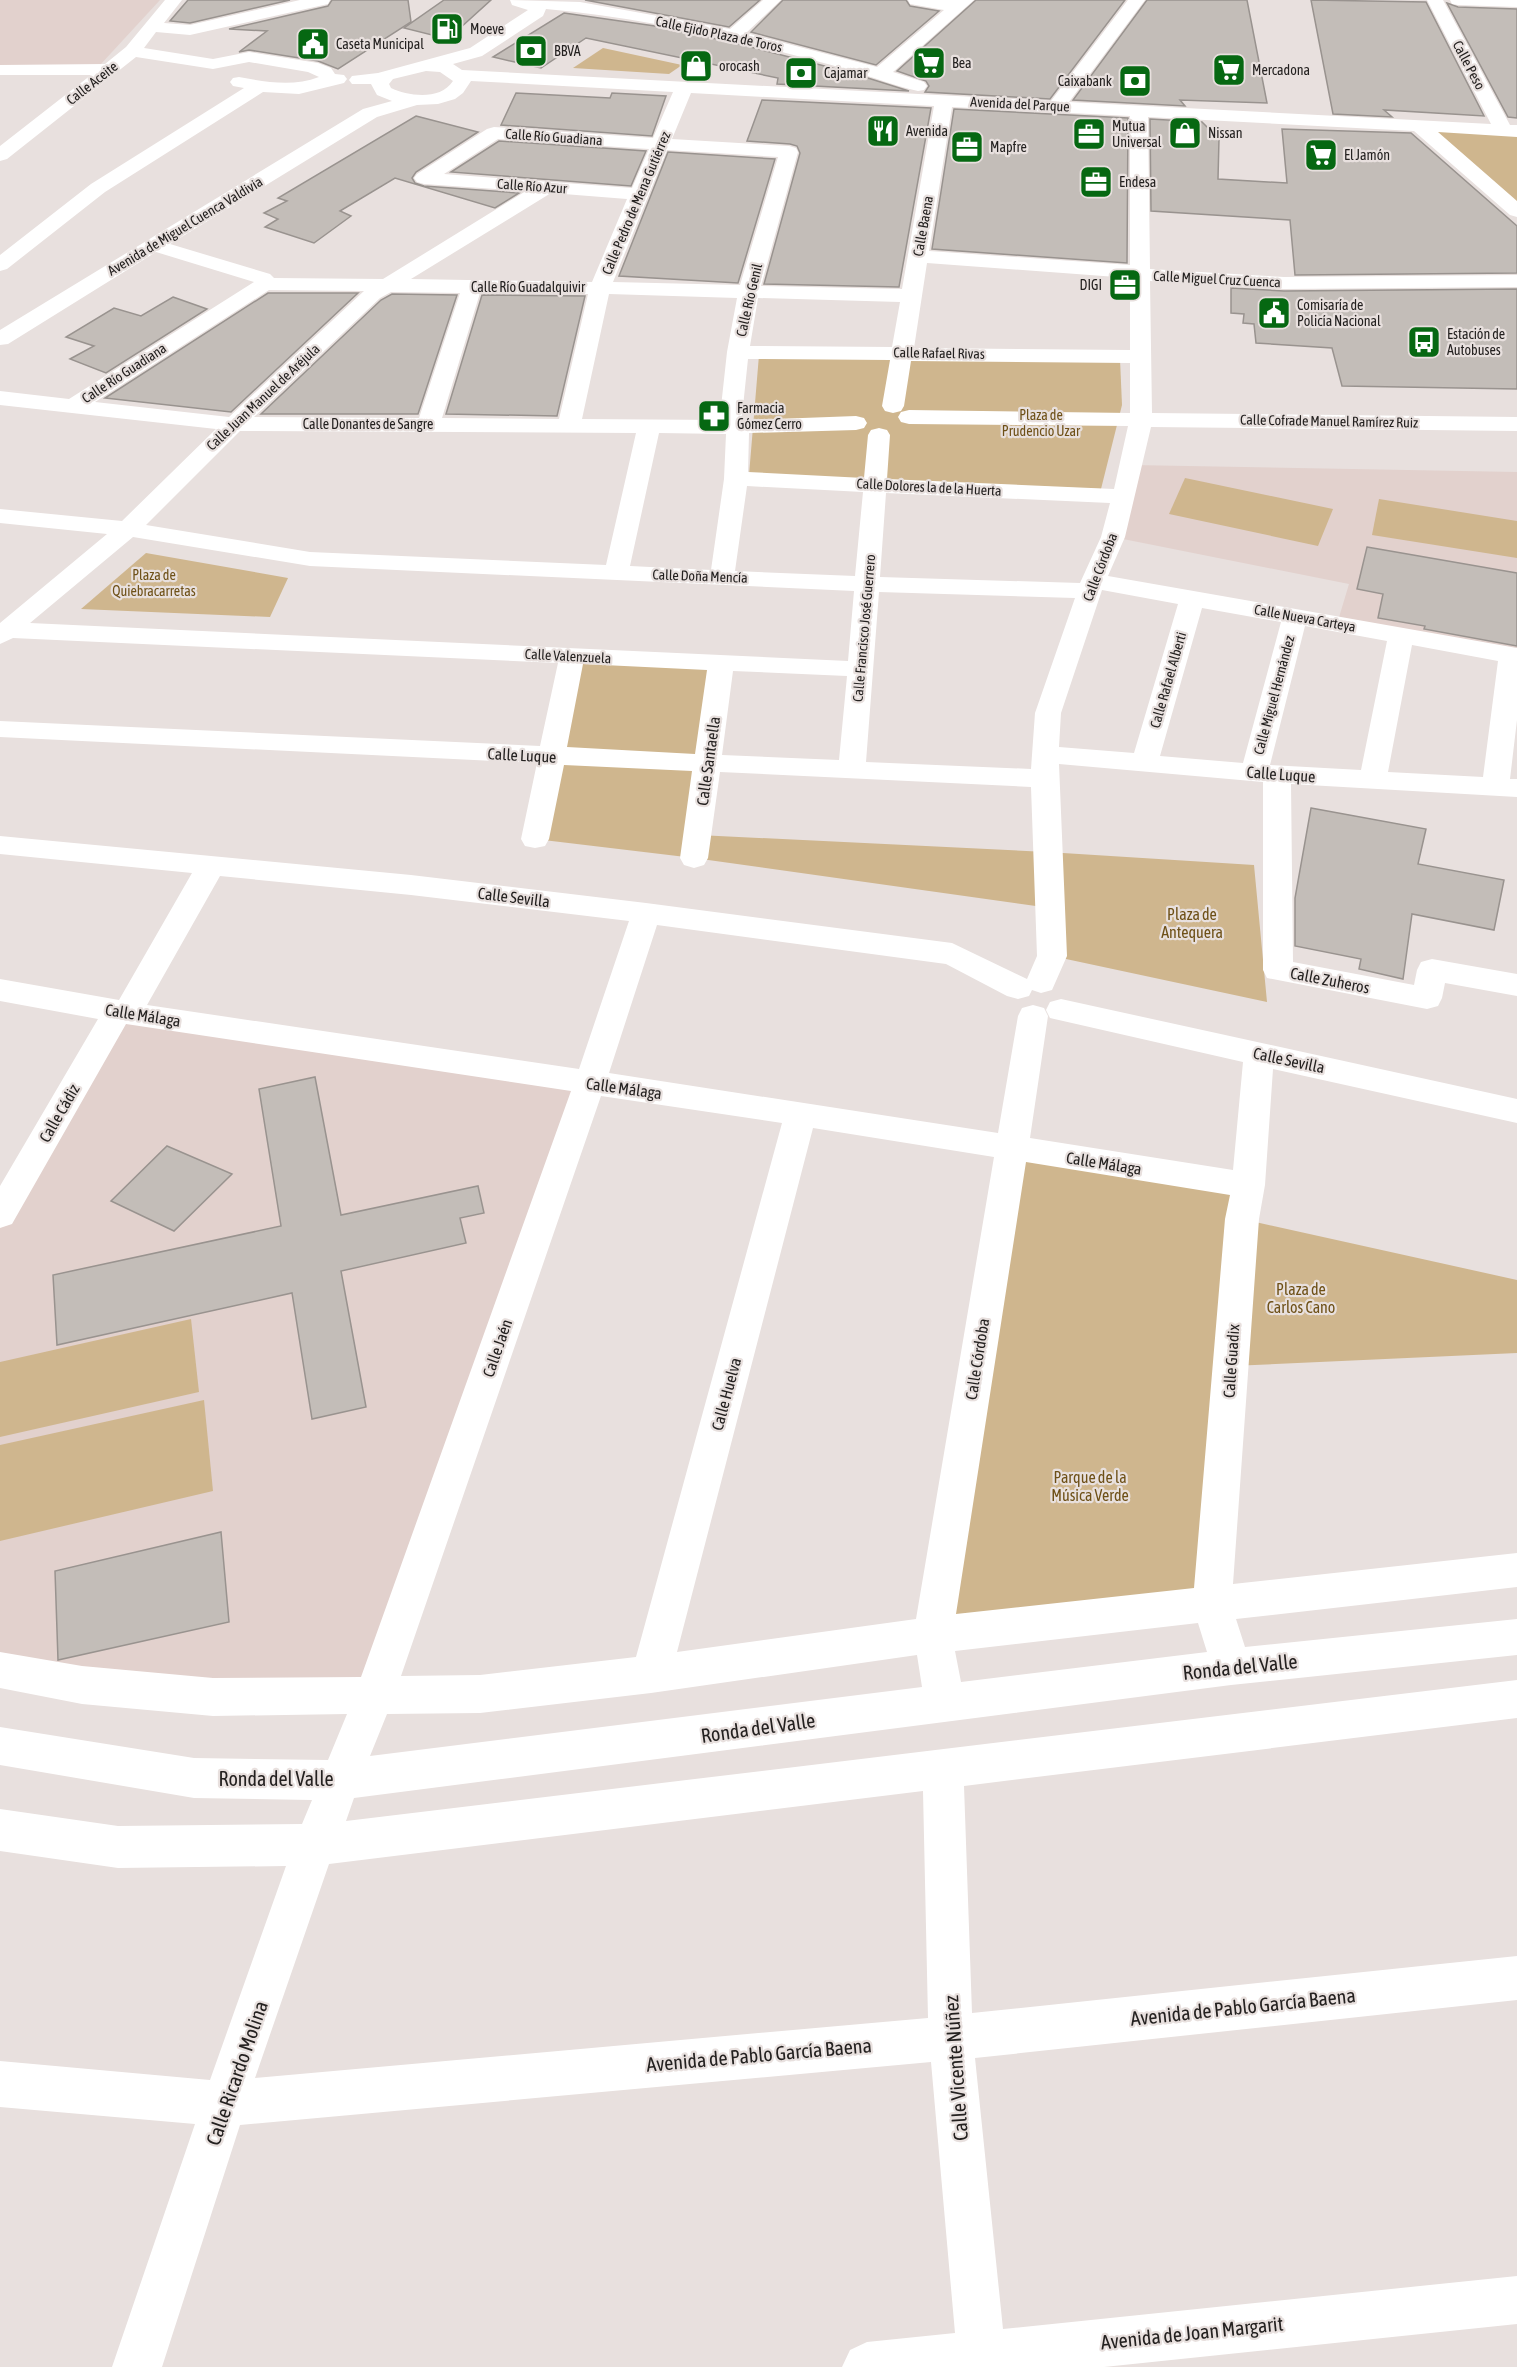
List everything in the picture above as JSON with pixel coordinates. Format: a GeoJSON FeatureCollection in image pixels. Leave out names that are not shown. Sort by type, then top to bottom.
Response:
{"type":"FeatureCollection","features":[{"type":"Feature","properties":{"kind":"street","name":"Calle Aceite"},"geometry":{"type":"LineString","coordinates":[[0,155],[132,51],[174,0]]}},
{"type":"Feature","properties":{"kind":"street"},"geometry":{"type":"LineString","coordinates":[[154,27],[190,30],[322,0]]}},
{"type":"Feature","properties":{"kind":"street","name":"Calle Ejido Plaza de Toros"},"geometry":{"type":"LineString","coordinates":[[511,0],[580,7],[734,35],[861,68],[972,102]]}},
{"type":"Feature","properties":{"kind":"street"},"geometry":{"type":"LineString","coordinates":[[734,35],[773,0]]}},
{"type":"Feature","properties":{"kind":"street"},"geometry":{"type":"LineString","coordinates":[[916,0],[962,4]]}},
{"type":"Feature","properties":{"kind":"street"},"geometry":{"type":"LineString","coordinates":[[1056,106],[1137,0]]}},
{"type":"Feature","properties":{"kind":"street","name":"Calle Peso"},"geometry":{"type":"LineString","coordinates":[[1435,0],[1510,130]]}},
{"type":"Feature","properties":{"kind":"street"},"geometry":{"type":"LineString","coordinates":[[1458,0],[1517,2]]}},
{"type":"Feature","properties":{"kind":"street"},"geometry":{"type":"LineString","coordinates":[[427,66],[476,52],[532,16],[545,4]]}},
{"type":"Feature","properties":{"kind":"street"},"geometry":{"type":"LineString","coordinates":[[889,98],[894,89],[887,77],[962,4]]}},
{"type":"Feature","properties":{"kind":"street"},"geometry":{"type":"LineString","coordinates":[[132,51],[213,63],[229,59],[257,58],[312,67],[325,72],[328,78]]}},
{"type":"Feature","properties":{"kind":"street"},"geometry":{"type":"LineString","coordinates":[[384,85],[408,67],[445,68],[457,80],[476,52]]}},
{"type":"Feature","properties":{"kind":"street"},"geometry":{"type":"LineString","coordinates":[[213,63],[211,69],[217,76],[260,86],[305,87],[328,78],[358,80],[384,85],[396,98],[415,100]]}},
{"type":"Feature","properties":{"kind":"street"},"geometry":{"type":"LineString","coordinates":[[0,70],[110,69]]}},
{"type":"Feature","properties":{"kind":"street","name":"Avenida del Parque"},"geometry":{"type":"LineString","coordinates":[[415,100],[437,98],[457,80],[523,79],[1510,130]]}},
{"type":"Feature","properties":{"kind":"street","name":"Avenida de Miguel Cuenca Valdivia"},"geometry":{"type":"LineString","coordinates":[[370,113],[384,85]]}},
{"type":"Feature","properties":{"kind":"street"},"geometry":{"type":"LineString","coordinates":[[0,265],[98,188],[260,86]]}},
{"type":"Feature","properties":{"kind":"street","name":"Calle Pedro de Mena Gutiérrez"},"geometry":{"type":"LineString","coordinates":[[569,426],[600,288],[684,87]]}},
{"type":"Feature","properties":{"kind":"street","name":"Avenida de Miguel Cuenca Valdivia"},"geometry":{"type":"LineString","coordinates":[[0,339],[370,113],[415,100]]}},
{"type":"Feature","properties":{"kind":"street","name":"Calle Baena"},"geometry":{"type":"LineString","coordinates":[[880,412],[904,352],[911,296],[944,100]]}},
{"type":"Feature","properties":{"kind":"street","name":"Calle Córdoba"},"geometry":{"type":"LineString","coordinates":[[944,1703],[933,1635],[1011,1148],[1038,999],[1052,956],[1044,766],[1048,713],[1092,586],[1113,537],[1132,465],[1141,418],[1138,111]]}},
{"type":"Feature","properties":{"kind":"street"},"geometry":{"type":"LineString","coordinates":[[1418,125],[1517,211]]}},
{"type":"Feature","properties":{"kind":"street","name":"Calle Río Guadiana"},"geometry":{"type":"LineString","coordinates":[[424,178],[494,133],[661,143]]}},
{"type":"Feature","properties":{"kind":"street","name":"Calle Río Genil"},"geometry":{"type":"LineString","coordinates":[[661,143],[789,152],[749,291],[738,352],[731,416],[738,427],[736,479],[722,576]]}},
{"type":"Feature","properties":{"kind":"street","name":"Calle Río Azur"},"geometry":{"type":"LineString","coordinates":[[424,178],[640,194]]}},
{"type":"Feature","properties":{"kind":"street","name":"Calle Juan Manuel de Aréjula"},"geometry":{"type":"LineString","coordinates":[[3,633],[128,528],[234,424],[373,294],[547,187]]}},
{"type":"Feature","properties":{"kind":"street","name":"Calle Río Guadalquivir"},"geometry":{"type":"LineString","coordinates":[[153,244],[263,278],[268,284],[600,288],[911,296]]}},
{"type":"Feature","properties":{"kind":"street","name":"Calle Miguel Cruz Cuenca"},"geometry":{"type":"LineString","coordinates":[[918,256],[1123,270],[1140,274],[1222,281],[1314,284],[1517,281]]}},
{"type":"Feature","properties":{"kind":"street","name":"Calle Río Guadiana"},"geometry":{"type":"LineString","coordinates":[[72,407],[258,287],[268,284]]}},
{"type":"Feature","properties":{"kind":"street"},"geometry":{"type":"LineString","coordinates":[[429,424],[472,286]]}},
{"type":"Feature","properties":{"kind":"street","name":"Calle Rafael Rivas"},"geometry":{"type":"LineString","coordinates":[[738,352],[904,352],[1140,357]]}},
{"type":"Feature","properties":{"kind":"street","name":"Calle Donantes de Sangre"},"geometry":{"type":"LineString","coordinates":[[0,398],[234,424],[738,427],[880,412]]}},
{"type":"Feature","properties":{"kind":"street"},"geometry":{"type":"LineString","coordinates":[[880,412],[1141,418]]}},
{"type":"Feature","properties":{"kind":"street"},"geometry":{"type":"LineString","coordinates":[[880,412],[908,426],[903,430],[879,435],[864,431],[880,412]]}},
{"type":"Feature","properties":{"kind":"street","name":"Calle Cofrade Manuel Ramírez Ruiz"},"geometry":{"type":"LineString","coordinates":[[1141,418],[1517,424]]}},
{"type":"Feature","properties":{"kind":"street"},"geometry":{"type":"LineString","coordinates":[[616,573],[649,426]]}},
{"type":"Feature","properties":{"kind":"street","name":"Calle Francisco José Guerrero"},"geometry":{"type":"LineString","coordinates":[[852,771],[879,435]]}},
{"type":"Feature","properties":{"kind":"street","name":"Calle Dolores la de la Huerta"},"geometry":{"type":"LineString","coordinates":[[736,479],[1122,496]]}},
{"type":"Feature","properties":{"kind":"street"},"geometry":{"type":"LineString","coordinates":[[0,516],[128,528]]}},
{"type":"Feature","properties":{"kind":"street","name":"Calle Doña Mencía"},"geometry":{"type":"LineString","coordinates":[[128,528],[310,559],[868,584],[1092,586]]}},
{"type":"Feature","properties":{"kind":"street","name":"Calle Nueva Carteya"},"geometry":{"type":"LineString","coordinates":[[1092,586],[1192,598],[1515,656]]}},
{"type":"Feature","properties":{"kind":"street","name":"Calle Rafael Alberti"},"geometry":{"type":"LineString","coordinates":[[1145,762],[1192,598]]}},
{"type":"Feature","properties":{"kind":"street","name":"Calle Miguel Hernández"},"geometry":{"type":"LineString","coordinates":[[1265,774],[1294,617]]}},
{"type":"Feature","properties":{"kind":"street","name":"Calle Valenzuela"},"geometry":{"type":"LineString","coordinates":[[3,633],[859,669]]}},
{"type":"Feature","properties":{"kind":"street"},"geometry":{"type":"LineString","coordinates":[[1373,780],[1401,635]]}},
{"type":"Feature","properties":{"kind":"street"},"geometry":{"type":"LineString","coordinates":[[535,839],[572,656]]}},
{"type":"Feature","properties":{"kind":"street"},"geometry":{"type":"LineString","coordinates":[[1506,788],[1515,656]]}},
{"type":"Feature","properties":{"kind":"street","name":"Calle Santaella"},"geometry":{"type":"LineString","coordinates":[[694,858],[721,663]]}},
{"type":"Feature","properties":{"kind":"street","name":"Calle Luque"},"geometry":{"type":"LineString","coordinates":[[0,729],[852,771],[1145,762],[1265,774],[1506,788]]}},
{"type":"Feature","properties":{"kind":"street","name":"Calle Zuheros"},"geometry":{"type":"LineString","coordinates":[[1265,774],[1278,970],[1427,998],[1432,970],[1517,985]]}},
{"type":"Feature","properties":{"kind":"street","name":"Calle Sevilla"},"geometry":{"type":"LineString","coordinates":[[0,845],[411,885],[646,913],[952,954],[1038,999],[1259,1053],[1517,1111]]}},
{"type":"Feature","properties":{"kind":"street","name":"Calle Cádiz"},"geometry":{"type":"LineString","coordinates":[[0,1215],[211,866]]}},
{"type":"Feature","properties":{"kind":"street","name":"Calle Jaén"},"geometry":{"type":"LineString","coordinates":[[339,1780],[374,1696],[590,1083],[646,913]]}},
{"type":"Feature","properties":{"kind":"street","name":"Calle Málaga"},"geometry":{"type":"LineString","coordinates":[[0,990],[122,1012],[801,1114],[1248,1185]]}},
{"type":"Feature","properties":{"kind":"street","name":"Calle Guadix"},"geometry":{"type":"LineString","coordinates":[[1231,1667],[1212,1605],[1242,1219],[1248,1185],[1259,1053]]}},
{"type":"Feature","properties":{"kind":"street","name":"Calle Huelva"},"geometry":{"type":"LineString","coordinates":[[651,1674],[801,1114]]}},
{"type":"Feature","properties":{"kind":"street"},"geometry":{"type":"LineString","coordinates":[[0,1670],[82,1685],[213,1697],[480,1694],[651,1674],[933,1635],[1517,1570]]}},
{"type":"Feature","properties":{"kind":"street","name":"Ronda del Valle"},"geometry":{"type":"LineString","coordinates":[[0,1746],[194,1778],[339,1780],[727,1733],[1231,1667],[1517,1637]]}},
{"type":"Feature","properties":{"kind":"street"},"geometry":{"type":"LineString","coordinates":[[0,1830],[118,1847],[316,1845],[1517,1699]]}},
{"type":"Feature","properties":{"kind":"street","name":"Calle Vicente Núñez"},"geometry":{"type":"LineString","coordinates":[[943,1769],[951,2038],[982,2360]]}},
{"type":"Feature","properties":{"kind":"street","name":"Calle Ricardo Molina"},"geometry":{"type":"LineString","coordinates":[[137,2367],[225,2104],[339,1780]]}},
{"type":"Feature","properties":{"kind":"street","name":"Avenida de Pablo García Baena"},"geometry":{"type":"LineString","coordinates":[[0,2084],[225,2104],[951,2038],[1517,1978]]}},
{"type":"Feature","properties":{"kind":"street","name":"Avenida de Joan Margarit"},"geometry":{"type":"LineString","coordinates":[[867,2367],[982,2360],[1517,2300]]}},
{"type":"Feature","properties":{"kind":"shaded area"},"geometry":{"type":"Polygon","coordinates":[[[0,0],[160,0],[100,65],[0,66],[0,0]]]}},
{"type":"Feature","properties":{"kind":"shaded area"},"geometry":{"type":"Polygon","coordinates":[[[1132,465],[1517,472],[1517,656],[1337,624],[1349,584],[1113,537],[1132,465]]]}},
{"type":"Feature","properties":{"kind":"shaded area"},"geometry":{"type":"Polygon","coordinates":[[[118,1011],[590,1083],[374,1696],[0,1670],[0,1215],[118,1011]]]}},
{"type":"Feature","properties":{"kind":"green space"},"geometry":{"type":"Polygon","coordinates":[[[603,48],[682,65],[669,74],[573,68],[603,48]]]}},
{"type":"Feature","properties":{"kind":"green space"},"geometry":{"type":"Polygon","coordinates":[[[1418,125],[1517,131],[1517,211],[1418,125]]]}},
{"type":"Feature","properties":{"kind":"green space","name":"Plaza de Prudencio Uzar"},"geometry":{"type":"Polygon","coordinates":[[[759,355],[1120,359],[1122,405],[1101,489],[749,475],[759,355]]]}},
{"type":"Feature","properties":{"kind":"green space"},"geometry":{"type":"Polygon","coordinates":[[[1185,478],[1333,509],[1318,546],[1169,514],[1185,478]]]}},
{"type":"Feature","properties":{"kind":"green space"},"geometry":{"type":"Polygon","coordinates":[[[1379,499],[1517,521],[1517,558],[1372,535],[1379,499]]]}},
{"type":"Feature","properties":{"kind":"green space","name":"Plaza de Quiebracarretas"},"geometry":{"type":"Polygon","coordinates":[[[146,553],[288,578],[270,617],[81,609],[146,553]]]}},
{"type":"Feature","properties":{"kind":"green space","name":"Plaza de Antequera"},"geometry":{"type":"Polygon","coordinates":[[[572,656],[721,663],[698,835],[1047,852],[1254,865],[1267,1002],[1052,956],[1050,908],[694,858],[535,839],[572,656]]]}},
{"type":"Feature","properties":{"kind":"green space","name":"Parque de la Música Verde"},"geometry":{"type":"Polygon","coordinates":[[[1011,1148],[1248,1185],[1242,1219],[1517,1280],[1517,1353],[1231,1366],[1212,1605],[933,1635],[1011,1148]]]}},
{"type":"Feature","properties":{"kind":"green space"},"geometry":{"type":"Polygon","coordinates":[[[191,1319],[199,1392],[0,1437],[0,1362],[191,1319]]]}},
{"type":"Feature","properties":{"kind":"green space"},"geometry":{"type":"Polygon","coordinates":[[[204,1400],[213,1491],[0,1541],[0,1445],[204,1400]]]}},
{"type":"Feature","properties":{"kind":"building"},"geometry":{"type":"Polygon","coordinates":[[[188,0],[290,0],[190,23],[170,21],[188,0]]]}},
{"type":"Feature","properties":{"kind":"building","name":"Caseta Municipal"},"geometry":{"type":"Polygon","coordinates":[[[332,0],[408,0],[411,22],[338,69],[318,61],[249,50],[239,52],[267,31],[229,29],[328,6],[332,0]]]}},
{"type":"Feature","properties":{"kind":"building"},"geometry":{"type":"Polygon","coordinates":[[[444,0],[491,0],[448,39],[404,28],[444,0]]]}},
{"type":"Feature","properties":{"kind":"building"},"geometry":{"type":"Polygon","coordinates":[[[585,0],[760,0],[729,27],[585,0]]]}},
{"type":"Feature","properties":{"kind":"building"},"geometry":{"type":"Polygon","coordinates":[[[783,0],[906,0],[910,6],[939,11],[876,65],[751,32],[783,0]]]}},
{"type":"Feature","properties":{"kind":"building"},"geometry":{"type":"Polygon","coordinates":[[[976,0],[1125,0],[1050,99],[925,92],[929,86],[926,81],[897,71],[976,0]]]}},
{"type":"Feature","properties":{"kind":"building"},"geometry":{"type":"Polygon","coordinates":[[[1147,0],[1247,0],[1267,103],[1180,100],[1185,106],[1073,100],[1147,0]]]}},
{"type":"Feature","properties":{"kind":"building"},"geometry":{"type":"Polygon","coordinates":[[[1311,0],[1426,2],[1484,116],[1384,110],[1392,117],[1333,114],[1311,0]]]}},
{"type":"Feature","properties":{"kind":"building"},"geometry":{"type":"Polygon","coordinates":[[[1447,3],[1458,7],[1517,9],[1517,118],[1508,117],[1447,3]]]}},
{"type":"Feature","properties":{"kind":"building"},"geometry":{"type":"Polygon","coordinates":[[[564,13],[662,27],[739,44],[852,73],[909,91],[777,84],[778,78],[586,38],[541,68],[493,57],[564,13]]]}},
{"type":"Feature","properties":{"kind":"building"},"geometry":{"type":"Polygon","coordinates":[[[516,93],[610,98],[612,93],[666,96],[652,136],[501,125],[516,93]]]}},
{"type":"Feature","properties":{"kind":"building"},"geometry":{"type":"Polygon","coordinates":[[[762,100],[931,108],[899,287],[764,284],[800,153],[797,146],[790,144],[747,141],[762,100]]]}},
{"type":"Feature","properties":{"kind":"building"},"geometry":{"type":"Polygon","coordinates":[[[954,109],[1128,118],[1127,263],[932,249],[954,109]]]}},
{"type":"Feature","properties":{"kind":"building"},"geometry":{"type":"Polygon","coordinates":[[[416,116],[478,132],[416,172],[412,178],[415,183],[424,186],[519,193],[495,208],[395,178],[340,211],[351,216],[314,243],[265,227],[278,219],[264,213],[287,201],[278,198],[416,116]]]}},
{"type":"Feature","properties":{"kind":"building"},"geometry":{"type":"Polygon","coordinates":[[[1150,119],[1202,122],[1219,139],[1218,179],[1287,183],[1282,129],[1411,133],[1517,226],[1517,273],[1295,275],[1290,220],[1151,211],[1150,119]]]}},
{"type":"Feature","properties":{"kind":"building"},"geometry":{"type":"Polygon","coordinates":[[[499,141],[646,151],[631,186],[451,172],[499,141]]]}},
{"type":"Feature","properties":{"kind":"building"},"geometry":{"type":"Polygon","coordinates":[[[668,152],[775,159],[738,283],[619,276],[668,152]]]}},
{"type":"Feature","properties":{"kind":"building","name":"Estación de Autobuses"},"geometry":{"type":"Polygon","coordinates":[[[1231,288],[1284,291],[1517,289],[1517,389],[1342,386],[1332,348],[1256,343],[1254,324],[1243,323],[1244,314],[1231,313],[1231,288]]]}},
{"type":"Feature","properties":{"kind":"building"},"geometry":{"type":"Polygon","coordinates":[[[268,293],[358,293],[231,412],[105,398],[268,293]]]}},
{"type":"Feature","properties":{"kind":"building"},"geometry":{"type":"Polygon","coordinates":[[[392,294],[457,295],[418,414],[261,414],[381,300],[392,294]]]}},
{"type":"Feature","properties":{"kind":"building"},"geometry":{"type":"Polygon","coordinates":[[[482,295],[585,296],[557,416],[446,414],[482,295]]]}},
{"type":"Feature","properties":{"kind":"building"},"geometry":{"type":"Polygon","coordinates":[[[173,297],[207,309],[106,373],[70,359],[94,346],[66,337],[114,308],[141,316],[173,297]]]}},
{"type":"Feature","properties":{"kind":"building"},"geometry":{"type":"Polygon","coordinates":[[[1367,547],[1517,573],[1517,646],[1378,618],[1383,594],[1357,589],[1367,547]]]}},
{"type":"Feature","properties":{"kind":"building"},"geometry":{"type":"Polygon","coordinates":[[[1311,808],[1426,829],[1418,864],[1504,880],[1494,930],[1412,914],[1403,979],[1359,969],[1361,959],[1295,946],[1295,898],[1311,808]]]}},
{"type":"Feature","properties":{"kind":"building"},"geometry":{"type":"Polygon","coordinates":[[[315,1077],[341,1215],[478,1186],[484,1213],[460,1218],[466,1243],[341,1271],[366,1407],[312,1419],[292,1293],[57,1345],[53,1275],[281,1226],[259,1089],[315,1077]]]}},
{"type":"Feature","properties":{"kind":"building"},"geometry":{"type":"Polygon","coordinates":[[[167,1146],[232,1174],[174,1231],[111,1201],[167,1146]]]}},
{"type":"Feature","properties":{"kind":"building"},"geometry":{"type":"Polygon","coordinates":[[[221,1532],[229,1622],[58,1660],[55,1571],[221,1532]]]}},
{"type":"Feature","properties":{"kind":"place","name":"Moeve"},"geometry":{"type":"Point","coordinates":[447,29]}},
{"type":"Feature","properties":{"kind":"place","name":"Caseta Municipal"},"geometry":{"type":"Point","coordinates":[313,44]}},
{"type":"Feature","properties":{"kind":"place","name":"BBVA"},"geometry":{"type":"Point","coordinates":[531,51]}},
{"type":"Feature","properties":{"kind":"place","name":"Bea"},"geometry":{"type":"Point","coordinates":[929,63]}},
{"type":"Feature","properties":{"kind":"place","name":"orocash"},"geometry":{"type":"Point","coordinates":[696,66]}},
{"type":"Feature","properties":{"kind":"place","name":"Mercadona"},"geometry":{"type":"Point","coordinates":[1229,70]}},
{"type":"Feature","properties":{"kind":"place","name":"Cajamar"},"geometry":{"type":"Point","coordinates":[801,73]}},
{"type":"Feature","properties":{"kind":"place","name":"Caixabank"},"geometry":{"type":"Point","coordinates":[1135,81]}},
{"type":"Feature","properties":{"kind":"place","name":"Avenida"},"geometry":{"type":"Point","coordinates":[883,131]}},
{"type":"Feature","properties":{"kind":"place","name":"Nissan"},"geometry":{"type":"Point","coordinates":[1185,133]}},
{"type":"Feature","properties":{"kind":"place","name":"Mutua Universal"},"geometry":{"type":"Point","coordinates":[1089,134]}},
{"type":"Feature","properties":{"kind":"place","name":"Mapfre"},"geometry":{"type":"Point","coordinates":[967,147]}},
{"type":"Feature","properties":{"kind":"place","name":"El Jamón"},"geometry":{"type":"Point","coordinates":[1321,155]}},
{"type":"Feature","properties":{"kind":"place","name":"Endesa"},"geometry":{"type":"Point","coordinates":[1096,182]}},
{"type":"Feature","properties":{"kind":"place","name":"DIGI"},"geometry":{"type":"Point","coordinates":[1125,285]}},
{"type":"Feature","properties":{"kind":"place","name":"Comisaría de Policía Nacional"},"geometry":{"type":"Point","coordinates":[1274,313]}},
{"type":"Feature","properties":{"kind":"place","name":"Estación de Autobuses"},"geometry":{"type":"Point","coordinates":[1424,342]}},
{"type":"Feature","properties":{"kind":"place","name":"Farmacia Gómez Cerro"},"geometry":{"type":"Point","coordinates":[714,416]}},
{"type":"Feature","properties":{"kind":"park label","name":"Plaza de Carlos Cano"},"geometry":{"type":"Point","coordinates":[1301,1298]}}]}
